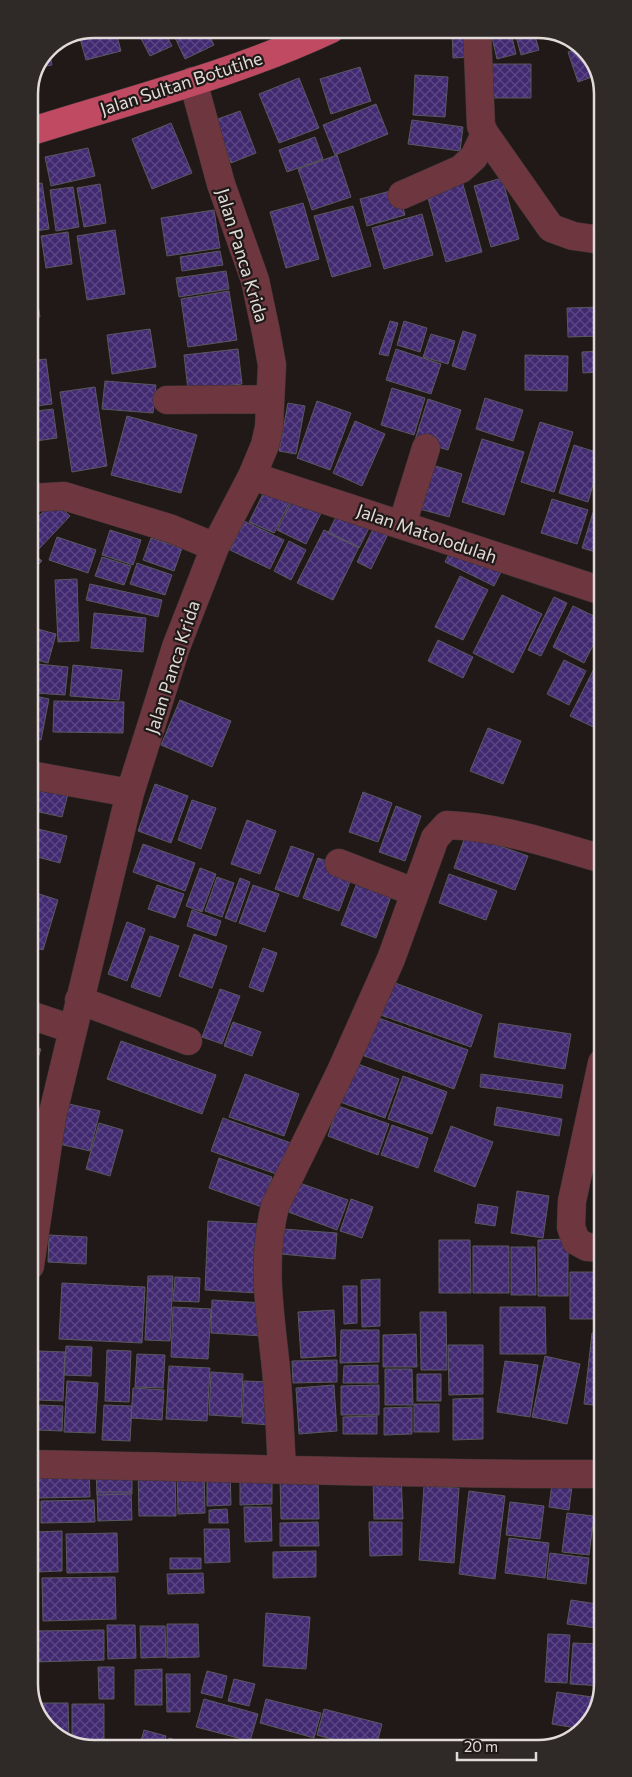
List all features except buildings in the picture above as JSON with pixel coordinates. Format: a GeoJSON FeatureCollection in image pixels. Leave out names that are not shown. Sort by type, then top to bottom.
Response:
{"type":"FeatureCollection","features":[{"type":"Feature","properties":{"kind":"main road","name":"Jalan Sultan Botutihe"},"geometry":{"type":"LineString","coordinates":[[38,129],[193,81],[294,38]]}},
{"type":"Feature","properties":{"kind":"street"},"geometry":{"type":"LineString","coordinates":[[477,38],[481,126],[485,134],[551,228],[573,236],[594,239]]}},
{"type":"Feature","properties":{"kind":"street","name":"Jalan Panca Krida"},"geometry":{"type":"LineString","coordinates":[[38,1185],[78,1000],[112,876],[130,794],[176,647],[215,547],[252,476],[265,445],[272,365],[255,280],[221,184],[193,81]]}},
{"type":"Feature","properties":{"kind":"street"},"geometry":{"type":"LineString","coordinates":[[402,195],[461,169],[474,157],[485,134]]}},
{"type":"Feature","properties":{"kind":"street"},"geometry":{"type":"LineString","coordinates":[[168,400],[270,399]]}},
{"type":"Feature","properties":{"kind":"street"},"geometry":{"type":"LineString","coordinates":[[402,525],[426,448]]}},
{"type":"Feature","properties":{"kind":"street","name":"Jalan Matolodulah"},"geometry":{"type":"LineString","coordinates":[[252,476],[594,588]]}},
{"type":"Feature","properties":{"kind":"street"},"geometry":{"type":"LineString","coordinates":[[38,497],[64,496],[169,528],[215,547]]}},
{"type":"Feature","properties":{"kind":"street"},"geometry":{"type":"LineString","coordinates":[[38,777],[130,794]]}},
{"type":"Feature","properties":{"kind":"street"},"geometry":{"type":"LineString","coordinates":[[282,1468],[276,1369],[266,1276],[270,1228],[275,1206],[341,1071],[391,958],[435,838],[447,825],[470,826],[521,836],[594,857]]}},
{"type":"Feature","properties":{"kind":"street"},"geometry":{"type":"LineString","coordinates":[[339,862],[414,892]]}},
{"type":"Feature","properties":{"kind":"street"},"geometry":{"type":"LineString","coordinates":[[78,1000],[188,1041]]}},
{"type":"Feature","properties":{"kind":"street"},"geometry":{"type":"LineString","coordinates":[[38,1018],[72,1029]]}},
{"type":"Feature","properties":{"kind":"street"},"geometry":{"type":"LineString","coordinates":[[594,1100],[572,1200],[571,1227],[576,1242],[587,1247],[594,1247]]}},
{"type":"Feature","properties":{"kind":"street"},"geometry":{"type":"LineString","coordinates":[[38,1464],[282,1468],[470,1474],[594,1474]]}}]}
